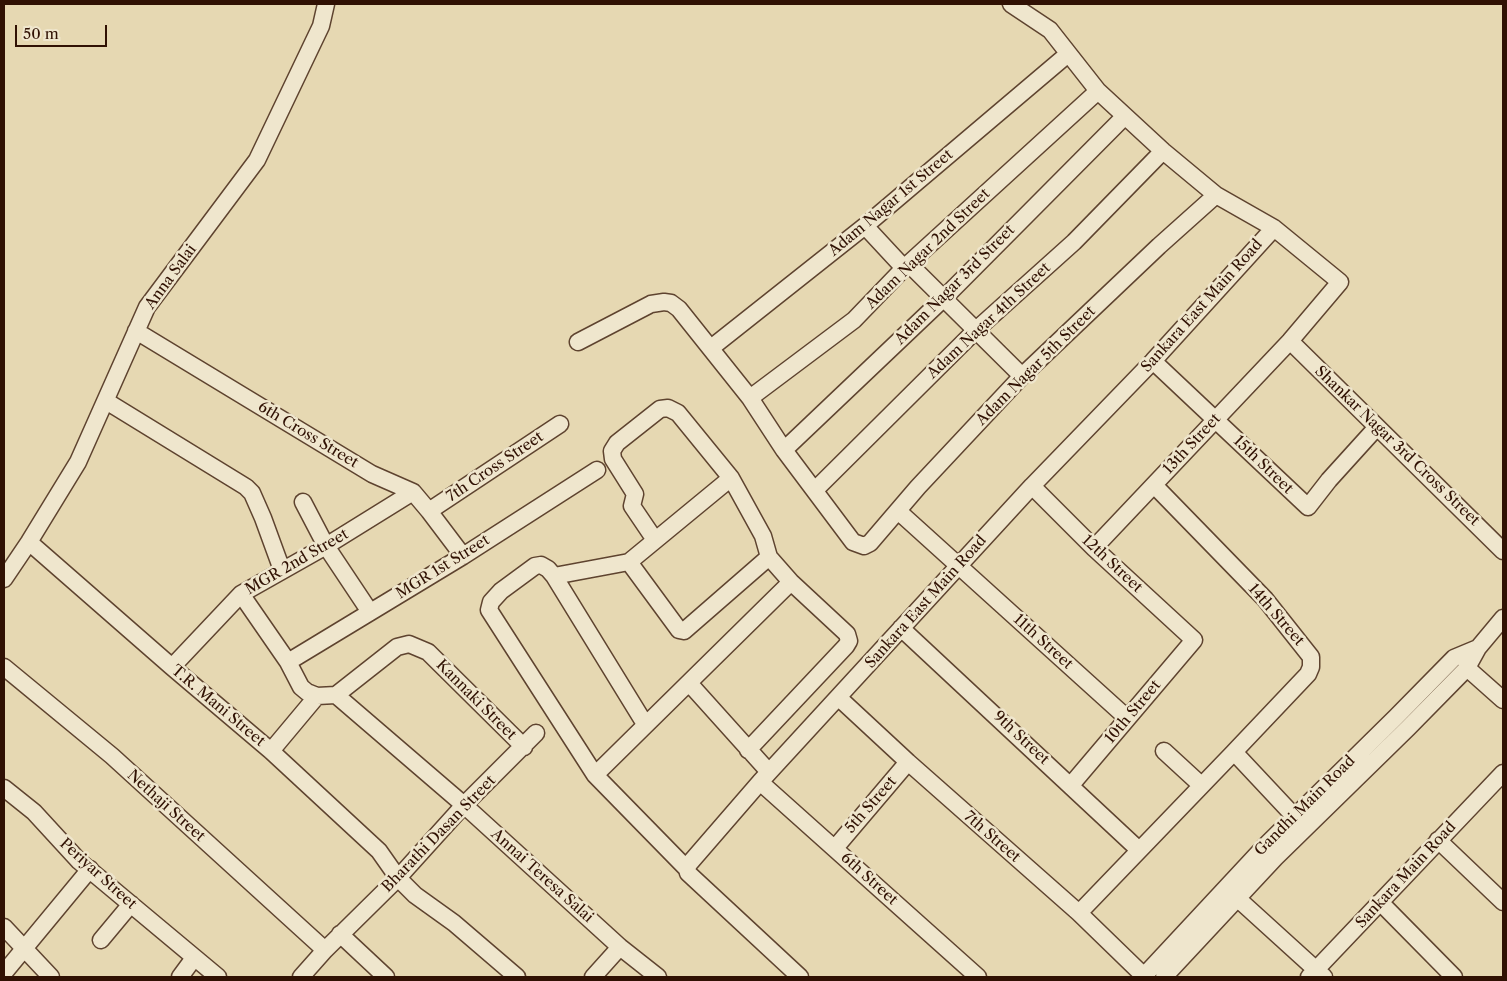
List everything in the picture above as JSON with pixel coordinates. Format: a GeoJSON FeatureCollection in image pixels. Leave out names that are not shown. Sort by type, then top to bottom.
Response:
{"type":"FeatureCollection","features":[{"type":"Feature","properties":{"kind":"street","name":"Anna Salai"},"geometry":{"type":"LineString","coordinates":[[4,579],[78,462],[147,307],[257,160],[321,26],[326,4]]}},
{"type":"Feature","properties":{"kind":"street"},"geometry":{"type":"LineString","coordinates":[[1011,4],[1050,30],[1098,92],[1162,151],[1216,195],[1274,228]]}},
{"type":"Feature","properties":{"kind":"street","name":"Adam Nagar 1st Street"},"geometry":{"type":"LineString","coordinates":[[711,348],[865,226],[1068,54]]}},
{"type":"Feature","properties":{"kind":"street","name":"Adam Nagar 2nd Street"},"geometry":{"type":"LineString","coordinates":[[750,398],[854,320],[907,266],[1098,92]]}},
{"type":"Feature","properties":{"kind":"street","name":"Adam Nagar 3rd Street"},"geometry":{"type":"LineString","coordinates":[[784,450],[944,298],[1124,117]]}},
{"type":"Feature","properties":{"kind":"street","name":"Adam Nagar 4th Street"},"geometry":{"type":"LineString","coordinates":[[815,490],[976,330],[1074,242],[1162,151]]}},
{"type":"Feature","properties":{"kind":"street","name":"Adam Nagar 5th Street"},"geometry":{"type":"LineString","coordinates":[[815,490],[853,542],[864,546],[870,543],[1022,376],[1159,246],[1216,195]]}},
{"type":"Feature","properties":{"kind":"street"},"geometry":{"type":"LineString","coordinates":[[865,226],[944,298],[1022,376]]}},
{"type":"Feature","properties":{"kind":"street","name":"13th Street"},"geometry":{"type":"LineString","coordinates":[[1094,548],[1290,341],[1340,282],[1274,228]]}},
{"type":"Feature","properties":{"kind":"street","name":"Sankara East Main Road"},"geometry":{"type":"LineString","coordinates":[[687,869],[689,864],[764,777],[839,698],[1032,486],[1154,361],[1274,228]]}},
{"type":"Feature","properties":{"kind":"street"},"geometry":{"type":"LineString","coordinates":[[578,342],[651,304],[671,303],[679,309],[750,398],[784,450],[815,490]]}},
{"type":"Feature","properties":{"kind":"street","name":"6th Cross Street"},"geometry":{"type":"LineString","coordinates":[[136,330],[372,474],[413,492],[463,556]]}},
{"type":"Feature","properties":{"kind":"street","name":"Shankar Nagar 3rd Cross Street"},"geometry":{"type":"LineString","coordinates":[[1290,341],[1503,551]]}},
{"type":"Feature","properties":{"kind":"street","name":"15th Street"},"geometry":{"type":"LineString","coordinates":[[1154,361],[1308,507],[1377,427]]}},
{"type":"Feature","properties":{"kind":"street"},"geometry":{"type":"LineString","coordinates":[[106,401],[246,487],[252,493],[263,518],[282,570]]}},
{"type":"Feature","properties":{"kind":"street"},"geometry":{"type":"LineString","coordinates":[[655,540],[632,506],[635,494],[613,459],[612,451],[617,443],[660,409],[668,408],[678,413],[731,478],[763,536],[769,557],[790,582],[847,634],[849,641],[846,646],[748,750]]}},
{"type":"Feature","properties":{"kind":"street","name":"7th Cross Street"},"geometry":{"type":"LineString","coordinates":[[429,511],[560,424]]}},
{"type":"Feature","properties":{"kind":"street","name":"MGR 1st Street"},"geometry":{"type":"LineString","coordinates":[[288,662],[463,556],[597,470]]}},
{"type":"Feature","properties":{"kind":"street"},"geometry":{"type":"LineString","coordinates":[[554,576],[629,562],[731,478]]}},
{"type":"Feature","properties":{"kind":"street","name":"14th Street"},"geometry":{"type":"LineString","coordinates":[[1079,913],[1308,674],[1311,667],[1311,657],[1265,600],[1154,485]]}},
{"type":"Feature","properties":{"kind":"street","name":"12th Street"},"geometry":{"type":"LineString","coordinates":[[1032,486],[1094,548],[1194,640]]}},
{"type":"Feature","properties":{"kind":"street","name":"MGR 2nd Street"},"geometry":{"type":"LineString","coordinates":[[172,668],[241,594],[326,546],[413,492]]}},
{"type":"Feature","properties":{"kind":"street"},"geometry":{"type":"LineString","coordinates":[[303,502],[326,546],[370,612]]}},
{"type":"Feature","properties":{"kind":"street","name":"11th Street"},"geometry":{"type":"LineString","coordinates":[[898,511],[1127,718]]}},
{"type":"Feature","properties":{"kind":"street","name":"T.R. Mani Street"},"geometry":{"type":"LineString","coordinates":[[29,542],[172,668],[271,751],[379,851],[398,878],[415,895],[454,924],[517,977]]}},
{"type":"Feature","properties":{"kind":"street"},"geometry":{"type":"LineString","coordinates":[[629,562],[679,630],[684,631],[769,557]]}},
{"type":"Feature","properties":{"kind":"street"},"geometry":{"type":"LineString","coordinates":[[645,724],[548,569],[536,566],[501,591],[491,602],[489,610],[595,775],[687,869],[688,873],[791,974]]}},
{"type":"Feature","properties":{"kind":"street"},"geometry":{"type":"LineString","coordinates":[[595,775],[790,582]]}},
{"type":"Feature","properties":{"kind":"street"},"geometry":{"type":"LineString","coordinates":[[241,594],[288,662],[301,686],[317,696],[336,695]]}},
{"type":"Feature","properties":{"kind":"street","name":"Gandhi Main Road"},"geometry":{"type":"LineString","coordinates":[[1164,977],[1299,834],[1467,668],[1478,648],[1503,618]]}},
{"type":"Feature","properties":{"kind":"street","name":"9th Street"},"geometry":{"type":"LineString","coordinates":[[901,628],[1139,850]]}},
{"type":"Feature","properties":{"kind":"street","name":"10th Street"},"geometry":{"type":"LineString","coordinates":[[1071,785],[1194,640]]}},
{"type":"Feature","properties":{"kind":"street","name":"Kannaki Street"},"geometry":{"type":"LineString","coordinates":[[336,695],[397,647],[409,644],[428,652],[524,747]]}},
{"type":"Feature","properties":{"kind":"street","name":"Gandhi Main Road"},"geometry":{"type":"LineString","coordinates":[[1144,977],[1294,816],[1454,658],[1478,648]]}},
{"type":"Feature","properties":{"kind":"street","name":"Nethaji Street"},"geometry":{"type":"LineString","coordinates":[[4,667],[112,756],[324,950]]}},
{"type":"Feature","properties":{"kind":"street"},"geometry":{"type":"LineString","coordinates":[[1467,668],[1503,700]]}},
{"type":"Feature","properties":{"kind":"street","name":"6th Street"},"geometry":{"type":"LineString","coordinates":[[689,683],[748,750],[764,777],[835,848],[978,977]]}},
{"type":"Feature","properties":{"kind":"street","name":"Annai Teresa Salai"},"geometry":{"type":"LineString","coordinates":[[336,695],[464,806],[620,947],[658,977]]}},
{"type":"Feature","properties":{"kind":"street"},"geometry":{"type":"LineString","coordinates":[[271,751],[317,696]]}},
{"type":"Feature","properties":{"kind":"street","name":"7th Street"},"geometry":{"type":"LineString","coordinates":[[839,698],[908,762],[1079,913],[1144,977]]}},
{"type":"Feature","properties":{"kind":"street","name":"Bharathi Dasan Street"},"geometry":{"type":"LineString","coordinates":[[301,977],[324,950],[398,878],[464,806],[536,733]]}},
{"type":"Feature","properties":{"kind":"street"},"geometry":{"type":"LineString","coordinates":[[1164,751],[1201,786]]}},
{"type":"Feature","properties":{"kind":"street"},"geometry":{"type":"LineString","coordinates":[[1234,752],[1294,816]]}},
{"type":"Feature","properties":{"kind":"street","name":"5th Street"},"geometry":{"type":"LineString","coordinates":[[835,848],[908,762]]}},
{"type":"Feature","properties":{"kind":"street","name":"Sankara Main Road"},"geometry":{"type":"LineString","coordinates":[[1316,975],[1380,902],[1503,773]]}},
{"type":"Feature","properties":{"kind":"street","name":"Periyar Street"},"geometry":{"type":"LineString","coordinates":[[4,788],[34,812],[79,861],[218,977]]}},
{"type":"Feature","properties":{"kind":"street"},"geometry":{"type":"LineString","coordinates":[[1438,840],[1503,902]]}},
{"type":"Feature","properties":{"kind":"street"},"geometry":{"type":"LineString","coordinates":[[4,973],[90,869]]}},
{"type":"Feature","properties":{"kind":"street"},"geometry":{"type":"LineString","coordinates":[[1237,898],[1316,975]]}},
{"type":"Feature","properties":{"kind":"street"},"geometry":{"type":"LineString","coordinates":[[1380,902],[1454,977]]}},
{"type":"Feature","properties":{"kind":"street"},"geometry":{"type":"LineString","coordinates":[[101,940],[131,904]]}},
{"type":"Feature","properties":{"kind":"street"},"geometry":{"type":"LineString","coordinates":[[4,927],[51,977]]}},
{"type":"Feature","properties":{"kind":"street"},"geometry":{"type":"LineString","coordinates":[[340,934],[386,977]]}},
{"type":"Feature","properties":{"kind":"street"},"geometry":{"type":"LineString","coordinates":[[593,977],[620,947]]}},
{"type":"Feature","properties":{"kind":"street"},"geometry":{"type":"LineString","coordinates":[[180,977],[194,958]]}}]}
